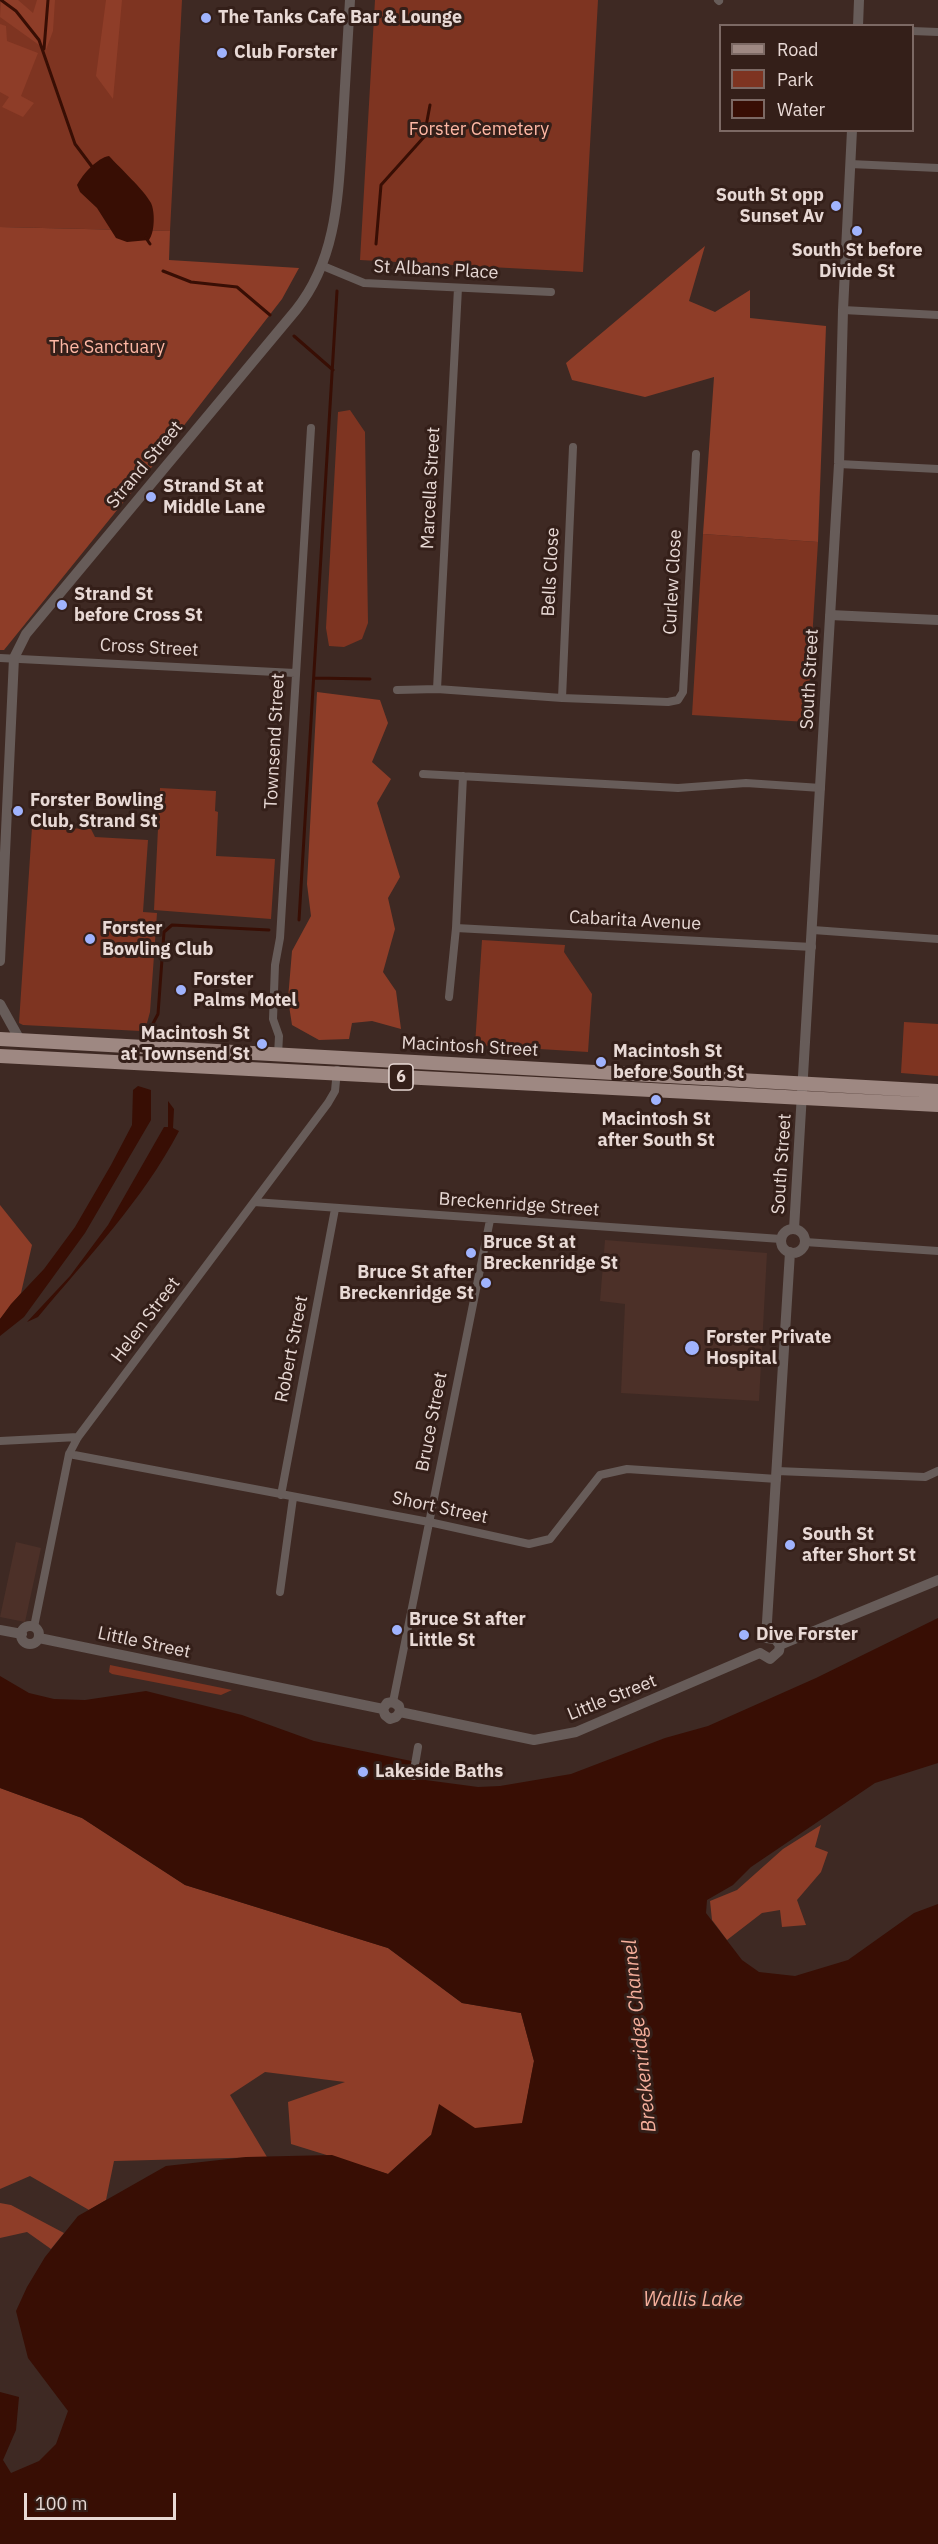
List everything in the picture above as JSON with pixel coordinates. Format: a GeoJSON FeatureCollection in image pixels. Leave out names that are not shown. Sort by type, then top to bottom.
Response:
{"type":"FeatureCollection","features":[{"type":"Feature","properties":{"kind":"main road","name":"Macintosh Street"},"geometry":{"type":"LineString","coordinates":[[0,1040],[938,1090]]}},
{"type":"Feature","properties":{"kind":"main road","name":"Macintosh Street"},"geometry":{"type":"LineString","coordinates":[[0,1056],[938,1105]]}},
{"type":"Feature","properties":{"kind":"street","name":"Strand Street"},"geometry":{"type":"LineString","coordinates":[[0,961],[2,854],[14,658],[26,634],[303,303],[323,266],[338,201],[350,0]]}},
{"type":"Feature","properties":{"kind":"street"},"geometry":{"type":"LineString","coordinates":[[858,24],[859,0]]}},
{"type":"Feature","properties":{"kind":"street"},"geometry":{"type":"LineString","coordinates":[[914,31],[938,32]]}},
{"type":"Feature","properties":{"kind":"street","name":"South Street"},"geometry":{"type":"LineString","coordinates":[[794,1229],[839,464],[843,309],[852,132]]}},
{"type":"Feature","properties":{"kind":"street"},"geometry":{"type":"LineString","coordinates":[[850,164],[938,168]]}},
{"type":"Feature","properties":{"kind":"street","name":"St Albans Place"},"geometry":{"type":"LineString","coordinates":[[323,266],[364,284],[551,292]]}},
{"type":"Feature","properties":{"kind":"street","name":"Marcella Street"},"geometry":{"type":"LineString","coordinates":[[437,689],[458,288]]}},
{"type":"Feature","properties":{"kind":"street"},"geometry":{"type":"LineString","coordinates":[[843,309],[938,315]]}},
{"type":"Feature","properties":{"kind":"street","name":"Townsend Street"},"geometry":{"type":"LineString","coordinates":[[278,1055],[279,1036],[273,1019],[275,965],[280,938],[311,429]]}},
{"type":"Feature","properties":{"kind":"street","name":"Bells Close"},"geometry":{"type":"LineString","coordinates":[[562,698],[573,447]]}},
{"type":"Feature","properties":{"kind":"street","name":"Curlew Close"},"geometry":{"type":"LineString","coordinates":[[562,698],[668,702],[678,700],[683,692],[696,454]]}},
{"type":"Feature","properties":{"kind":"street"},"geometry":{"type":"LineString","coordinates":[[839,464],[938,469]]}},
{"type":"Feature","properties":{"kind":"street"},"geometry":{"type":"LineString","coordinates":[[830,615],[938,620]]}},
{"type":"Feature","properties":{"kind":"street","name":"Cross Street"},"geometry":{"type":"LineString","coordinates":[[0,658],[295,674]]}},
{"type":"Feature","properties":{"kind":"street"},"geometry":{"type":"LineString","coordinates":[[397,690],[437,689],[562,698]]}},
{"type":"Feature","properties":{"kind":"street"},"geometry":{"type":"LineString","coordinates":[[423,774],[678,788],[746,783],[820,788]]}},
{"type":"Feature","properties":{"kind":"street"},"geometry":{"type":"LineString","coordinates":[[449,997],[456,928],[463,776]]}},
{"type":"Feature","properties":{"kind":"street","name":"Cabarita Avenue"},"geometry":{"type":"LineString","coordinates":[[456,928],[812,947]]}},
{"type":"Feature","properties":{"kind":"street"},"geometry":{"type":"LineString","coordinates":[[813,930],[938,939]]}},
{"type":"Feature","properties":{"kind":"street"},"geometry":{"type":"LineString","coordinates":[[0,1004],[20,1040]]}},
{"type":"Feature","properties":{"kind":"street","name":"Helen Street"},"geometry":{"type":"LineString","coordinates":[[34,1627],[69,1454],[78,1437],[332,1098],[338,1058]]}},
{"type":"Feature","properties":{"kind":"street","name":"Breckenridge Street"},"geometry":{"type":"LineString","coordinates":[[254,1202],[781,1239]]}},
{"type":"Feature","properties":{"kind":"street","name":"Robert Street"},"geometry":{"type":"LineString","coordinates":[[281,1495],[335,1209]]}},
{"type":"Feature","properties":{"kind":"street","name":"Bruce Street"},"geometry":{"type":"LineString","coordinates":[[393,1702],[490,1220]]}},
{"type":"Feature","properties":{"kind":"street"},"geometry":{"type":"LineString","coordinates":[[794,1229],[802,1233],[805,1242],[800,1251],[790,1252],[783,1247],[781,1239],[785,1232],[794,1229]]}},
{"type":"Feature","properties":{"kind":"street"},"geometry":{"type":"LineString","coordinates":[[805,1242],[938,1251]]}},
{"type":"Feature","properties":{"kind":"street"},"geometry":{"type":"LineString","coordinates":[[766,1638],[775,1639],[780,1645],[774,1658],[765,1658],[760,1653],[759,1644],[766,1638],[790,1252]]}},
{"type":"Feature","properties":{"kind":"street"},"geometry":{"type":"LineString","coordinates":[[0,1441],[78,1437]]}},
{"type":"Feature","properties":{"kind":"street","name":"Short Street"},"geometry":{"type":"LineString","coordinates":[[69,1454],[429,1522],[529,1544],[550,1539],[600,1474],[627,1469],[777,1475],[925,1477],[938,1471]]}},
{"type":"Feature","properties":{"kind":"street"},"geometry":{"type":"LineString","coordinates":[[280,1592],[293,1498]]}},
{"type":"Feature","properties":{"kind":"street"},"geometry":{"type":"LineString","coordinates":[[780,1645],[938,1580]]}},
{"type":"Feature","properties":{"kind":"street"},"geometry":{"type":"LineString","coordinates":[[34,1627],[38,1630],[39,1638],[30,1644],[23,1640],[22,1634],[26,1628],[34,1627]]}},
{"type":"Feature","properties":{"kind":"street"},"geometry":{"type":"LineString","coordinates":[[0,1630],[22,1634]]}},
{"type":"Feature","properties":{"kind":"street","name":"Little Street"},"geometry":{"type":"LineString","coordinates":[[39,1638],[383,1709]]}},
{"type":"Feature","properties":{"kind":"street","name":"Little Street"},"geometry":{"type":"LineString","coordinates":[[400,1712],[534,1740],[576,1732],[760,1653]]}},
{"type":"Feature","properties":{"kind":"street"},"geometry":{"type":"LineString","coordinates":[[393,1702],[399,1706],[400,1712],[396,1717],[390,1719],[385,1715],[383,1709],[387,1703],[393,1702]]}},
{"type":"Feature","properties":{"kind":"street"},"geometry":{"type":"LineString","coordinates":[[413,1776],[418,1747]]}},
{"type":"Feature","properties":{"kind":"shaded area","name":"Forster Private Hospital"},"geometry":{"type":"Polygon","coordinates":[[[605,1240],[767,1253],[759,1401],[621,1393],[625,1304],[600,1301],[605,1240]]]}},
{"type":"Feature","properties":{"kind":"shaded area"},"geometry":{"type":"Polygon","coordinates":[[[16,1542],[41,1548],[25,1622],[0,1617],[16,1542]]]}},
{"type":"Feature","properties":{"kind":"green space"},"geometry":{"type":"Polygon","coordinates":[[[0,0],[182,0],[170,231],[0,227],[0,0]]]}},
{"type":"Feature","properties":{"kind":"green space"},"geometry":{"type":"Polygon","coordinates":[[[1,0],[18,0],[33,13],[37,0],[55,0],[53,31],[46,50],[0,17],[1,0]]]}},
{"type":"Feature","properties":{"kind":"green space"},"geometry":{"type":"Polygon","coordinates":[[[106,0],[122,0],[113,99],[96,76],[106,0]]]}},
{"type":"Feature","properties":{"kind":"green space","name":"Forster Cemetery"},"geometry":{"type":"Polygon","coordinates":[[[375,0],[598,0],[583,272],[360,260],[375,0]]]}},
{"type":"Feature","properties":{"kind":"green space"},"geometry":{"type":"Polygon","coordinates":[[[0,24],[6,26],[7,41],[38,53],[21,96],[34,103],[23,117],[2,107],[9,97],[0,92],[0,24]]]}},
{"type":"Feature","properties":{"kind":"green space","name":"The Sanctuary"},"geometry":{"type":"Polygon","coordinates":[[[0,227],[170,231],[169,260],[299,268],[282,299],[151,468],[4,650],[0,650],[0,227]]]}},
{"type":"Feature","properties":{"kind":"green space"},"geometry":{"type":"Polygon","coordinates":[[[705,246],[689,301],[715,312],[750,290],[750,318],[826,326],[818,542],[703,534],[714,377],[645,397],[572,380],[566,363],[705,246]]]}},
{"type":"Feature","properties":{"kind":"green space"},"geometry":{"type":"Polygon","coordinates":[[[350,410],[365,432],[368,623],[362,639],[344,647],[329,646],[326,628],[338,412],[350,410]]]}},
{"type":"Feature","properties":{"kind":"green space"},"geometry":{"type":"Polygon","coordinates":[[[703,534],[818,542],[807,722],[692,715],[703,534]]]}},
{"type":"Feature","properties":{"kind":"green space"},"geometry":{"type":"Polygon","coordinates":[[[317,692],[380,700],[388,723],[372,762],[391,779],[377,803],[400,877],[388,898],[395,929],[383,972],[396,991],[401,1029],[372,1021],[352,1023],[349,1039],[319,1040],[292,1025],[288,999],[292,951],[311,916],[307,884],[317,692]]]}},
{"type":"Feature","properties":{"kind":"green space"},"geometry":{"type":"Polygon","coordinates":[[[160,788],[216,791],[215,811],[218,812],[216,856],[275,859],[271,919],[154,910],[160,788]]]}},
{"type":"Feature","properties":{"kind":"green space","name":"Forster Bowling Club"},"geometry":{"type":"Polygon","coordinates":[[[32,827],[91,829],[95,837],[148,840],[143,912],[157,913],[150,1012],[147,1023],[141,1031],[19,1023],[32,827]]]}},
{"type":"Feature","properties":{"kind":"green space"},"geometry":{"type":"Polygon","coordinates":[[[482,940],[565,945],[564,952],[592,994],[588,1052],[475,1045],[482,940]]]}},
{"type":"Feature","properties":{"kind":"green space"},"geometry":{"type":"Polygon","coordinates":[[[904,1022],[938,1024],[938,1076],[901,1073],[904,1022]]]}},
{"type":"Feature","properties":{"kind":"green space"},"geometry":{"type":"Polygon","coordinates":[[[0,1205],[32,1245],[21,1293],[0,1319],[0,1205]]]}},
{"type":"Feature","properties":{"kind":"green space"},"geometry":{"type":"Polygon","coordinates":[[[110,1665],[232,1690],[221,1695],[112,1674],[109,1672],[110,1665]]]}},
{"type":"Feature","properties":{"kind":"green space"},"geometry":{"type":"Polygon","coordinates":[[[0,1788],[82,1818],[185,1885],[388,1948],[462,2003],[521,2013],[534,2061],[522,2126],[431,2135],[388,2174],[291,2144],[288,2102],[345,2082],[265,2072],[230,2095],[267,2157],[114,2161],[106,2200],[89,2210],[30,2176],[0,2189],[0,1788]]]}},
{"type":"Feature","properties":{"kind":"green space"},"geometry":{"type":"Polygon","coordinates":[[[821,1825],[815,1847],[828,1852],[821,1872],[797,1900],[806,1925],[782,1927],[780,1910],[762,1913],[727,1940],[712,1920],[710,1901],[737,1890],[783,1849],[821,1825]]]}},
{"type":"Feature","properties":{"kind":"green space"},"geometry":{"type":"Polygon","coordinates":[[[0,2203],[11,2205],[64,2233],[51,2249],[27,2232],[0,2238],[0,2203]]]}},
{"type":"Feature","properties":{"kind":"water"},"geometry":{"type":"Polygon","coordinates":[[[109,156],[151,203],[154,222],[149,240],[127,242],[116,238],[97,208],[80,192],[77,185],[83,176],[95,163],[109,156]]]}},
{"type":"Feature","properties":{"kind":"water"},"geometry":{"type":"Polygon","coordinates":[[[138,1086],[151,1090],[151,1120],[85,1233],[24,1317],[0,1336],[0,1319],[44,1269],[75,1227],[111,1165],[132,1125],[133,1090],[138,1086]]]}},
{"type":"Feature","properties":{"kind":"water"},"geometry":{"type":"Polygon","coordinates":[[[168,1101],[174,1109],[173,1128],[179,1131],[165,1156],[132,1204],[95,1250],[38,1317],[27,1322],[70,1276],[108,1225],[164,1127],[168,1127],[168,1101]]]}},
{"type":"Feature","properties":{"kind":"water","name":"Wallis Lake"},"geometry":{"type":"Polygon","coordinates":[[[938,1618],[938,1763],[875,1783],[751,1867],[733,1885],[707,1900],[706,1913],[742,1960],[759,1972],[795,1976],[848,1960],[914,1913],[938,1904],[938,2544],[0,2544],[0,2392],[19,2397],[16,2430],[3,2460],[11,2473],[39,2461],[56,2444],[68,2411],[28,2358],[16,2311],[45,2257],[78,2216],[166,2166],[246,2157],[332,2155],[388,2174],[431,2135],[439,2104],[475,2128],[522,2123],[534,2061],[521,2013],[462,2003],[388,1948],[185,1885],[82,1818],[0,1788],[0,1676],[29,1693],[54,1699],[85,1700],[146,1691],[242,1715],[314,1741],[421,1763],[418,1779],[478,1787],[500,1786],[571,1774],[665,1738],[708,1726],[816,1678],[938,1618]]]}},
{"type":"Feature","properties":{"kind":"waterway"},"geometry":{"type":"LineString","coordinates":[[1,0],[16,11],[39,40],[75,144],[93,168]]}},
{"type":"Feature","properties":{"kind":"waterway"},"geometry":{"type":"LineString","coordinates":[[44,49],[48,0]]}},
{"type":"Feature","properties":{"kind":"waterway"},"geometry":{"type":"LineString","coordinates":[[376,244],[381,185],[424,137],[430,105]]}},
{"type":"Feature","properties":{"kind":"waterway"},"geometry":{"type":"LineString","coordinates":[[146,238],[150,244]]}},
{"type":"Feature","properties":{"kind":"waterway"},"geometry":{"type":"LineString","coordinates":[[163,271],[191,282],[237,287],[270,315]]}},
{"type":"Feature","properties":{"kind":"waterway"},"geometry":{"type":"LineString","coordinates":[[299,920],[337,291]]}},
{"type":"Feature","properties":{"kind":"waterway"},"geometry":{"type":"LineString","coordinates":[[294,336],[333,370]]}},
{"type":"Feature","properties":{"kind":"waterway"},"geometry":{"type":"LineString","coordinates":[[314,678],[370,679]]}},
{"type":"Feature","properties":{"kind":"waterway"},"geometry":{"type":"LineString","coordinates":[[149,1031],[158,1014],[164,932],[172,925],[269,930]]}},
{"type":"Feature","properties":{"kind":"place","name":"The Tanks Cafe Bar & Lounge"},"geometry":{"type":"Point","coordinates":[206,18]}},
{"type":"Feature","properties":{"kind":"place","name":"Club Forster"},"geometry":{"type":"Point","coordinates":[222,53]}},
{"type":"Feature","properties":{"kind":"place","name":"South St opp Sunset Av"},"geometry":{"type":"Point","coordinates":[836,206]}},
{"type":"Feature","properties":{"kind":"place","name":"South St before Divide St"},"geometry":{"type":"Point","coordinates":[857,231]}},
{"type":"Feature","properties":{"kind":"place","name":"Strand St at Middle Lane"},"geometry":{"type":"Point","coordinates":[151,497]}},
{"type":"Feature","properties":{"kind":"place","name":"Strand St before Cross St"},"geometry":{"type":"Point","coordinates":[62,605]}},
{"type":"Feature","properties":{"kind":"place","name":"Forster Bowling Club, Strand St"},"geometry":{"type":"Point","coordinates":[18,811]}},
{"type":"Feature","properties":{"kind":"place","name":"Forster Bowling Club"},"geometry":{"type":"Point","coordinates":[90,939]}},
{"type":"Feature","properties":{"kind":"place","name":"Forster Palms Motel"},"geometry":{"type":"Point","coordinates":[181,990]}},
{"type":"Feature","properties":{"kind":"place","name":"Macintosh St at Townsend St"},"geometry":{"type":"Point","coordinates":[262,1044]}},
{"type":"Feature","properties":{"kind":"place","name":"Macintosh St before South St"},"geometry":{"type":"Point","coordinates":[601,1062]}},
{"type":"Feature","properties":{"kind":"place","name":"Macintosh St after South St"},"geometry":{"type":"Point","coordinates":[656,1100]}},
{"type":"Feature","properties":{"kind":"place","name":"Bruce St at Breckenridge St"},"geometry":{"type":"Point","coordinates":[471,1253]}},
{"type":"Feature","properties":{"kind":"place","name":"Bruce St after Breckenridge St"},"geometry":{"type":"Point","coordinates":[486,1283]}},
{"type":"Feature","properties":{"kind":"place","name":"Forster Private Hospital"},"geometry":{"type":"Point","coordinates":[692,1348]}},
{"type":"Feature","properties":{"kind":"place","name":"South St after Short St"},"geometry":{"type":"Point","coordinates":[790,1545]}},
{"type":"Feature","properties":{"kind":"place","name":"Bruce St after Little St"},"geometry":{"type":"Point","coordinates":[397,1630]}},
{"type":"Feature","properties":{"kind":"place","name":"Dive Forster"},"geometry":{"type":"Point","coordinates":[744,1635]}},
{"type":"Feature","properties":{"kind":"place","name":"Lakeside Baths"},"geometry":{"type":"Point","coordinates":[363,1772]}},
{"type":"Feature","properties":{"kind":"water label","name":"Breckenridge Channel"},"geometry":{"type":"Point","coordinates":[640,2036]}}]}
